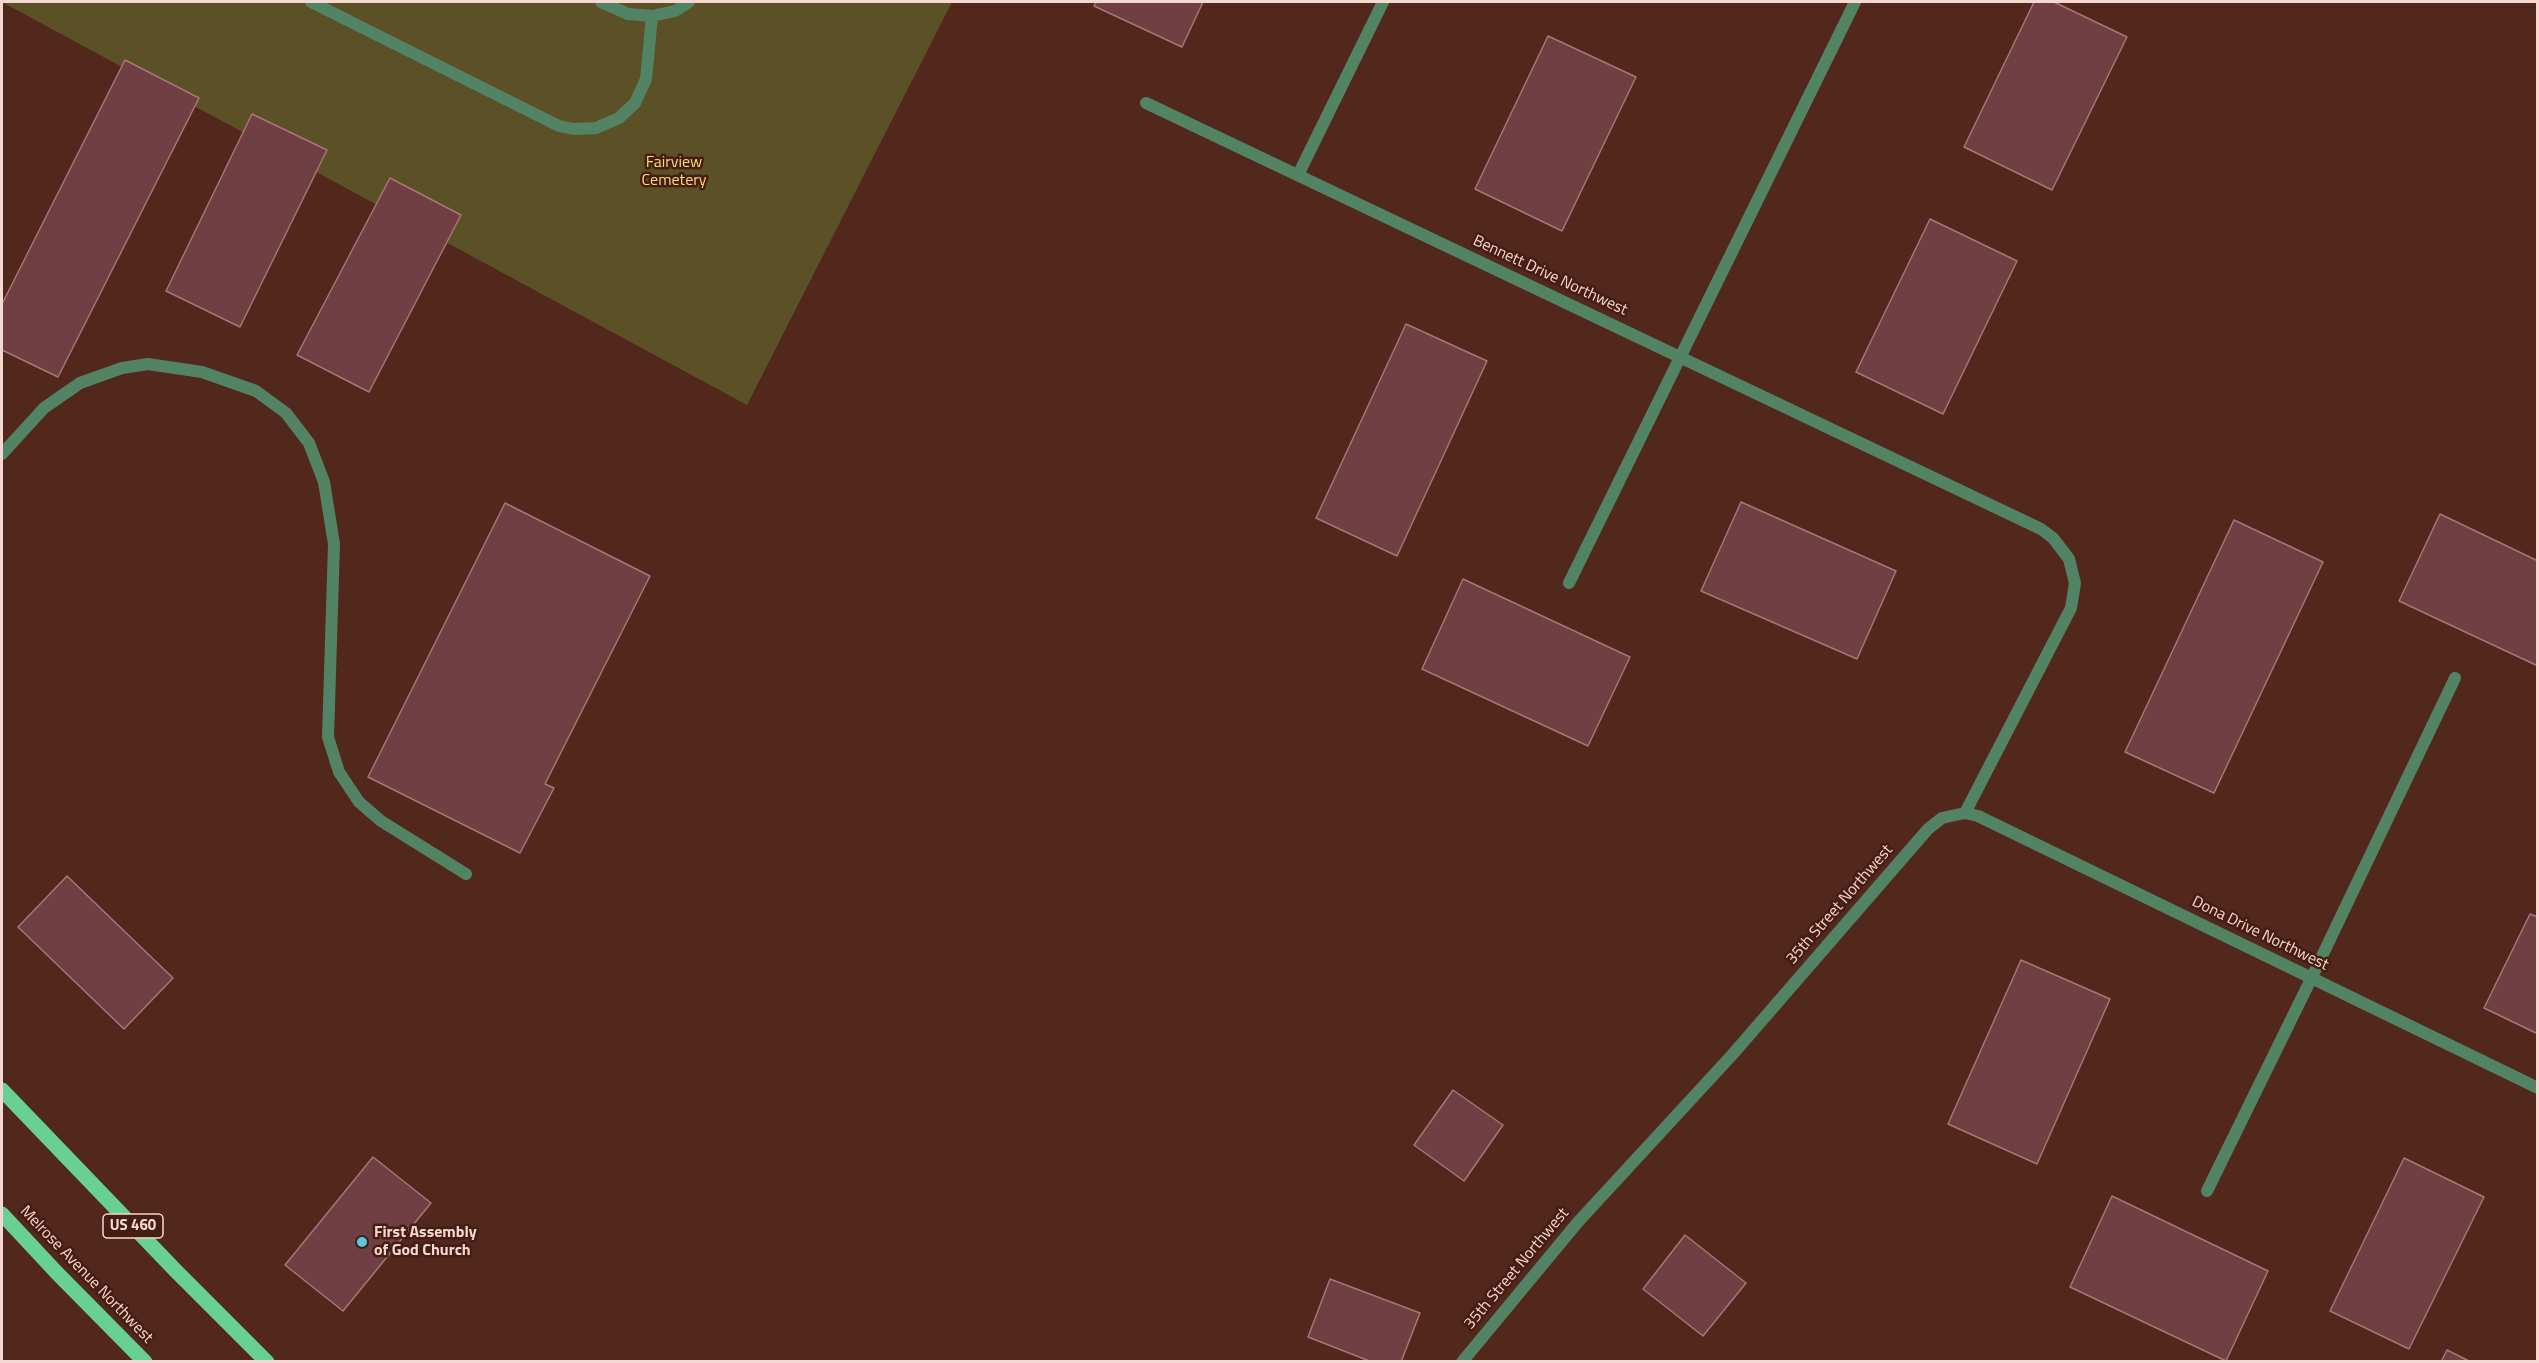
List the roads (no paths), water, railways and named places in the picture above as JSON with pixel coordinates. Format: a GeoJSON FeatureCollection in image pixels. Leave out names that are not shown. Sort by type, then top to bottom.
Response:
{"type":"FeatureCollection","features":[{"type":"Feature","properties":{"kind":"main road","name":"US 460"},"geometry":{"type":"LineString","coordinates":[[2,1090],[267,1362]]}},
{"type":"Feature","properties":{"kind":"main road","name":"Melrose Avenue Northwest"},"geometry":{"type":"LineString","coordinates":[[2,1214],[145,1362]]}},
{"type":"Feature","properties":{"kind":"street"},"geometry":{"type":"LineString","coordinates":[[311,2],[559,126],[573,129],[596,128],[619,118],[635,103],[646,79],[652,16]]}},
{"type":"Feature","properties":{"kind":"street"},"geometry":{"type":"LineString","coordinates":[[601,2],[628,14],[652,16],[675,11],[689,2]]}},
{"type":"Feature","properties":{"kind":"street"},"geometry":{"type":"LineString","coordinates":[[1298,175],[1383,2]]}},
{"type":"Feature","properties":{"kind":"street"},"geometry":{"type":"LineString","coordinates":[[1569,583],[1855,2]]}},
{"type":"Feature","properties":{"kind":"street","name":"Bennett Drive Northwest"},"geometry":{"type":"LineString","coordinates":[[1146,103],[1939,480],[2041,529],[2053,538],[2068,559],[2075,583],[2071,608],[1965,813]]}},
{"type":"Feature","properties":{"kind":"street"},"geometry":{"type":"LineString","coordinates":[[2,454],[44,408],[80,383],[122,368],[148,364],[202,372],[256,391],[286,413],[309,443],[324,482],[334,544],[328,737],[339,772],[359,801],[381,821],[466,874]]}},
{"type":"Feature","properties":{"kind":"street"},"geometry":{"type":"LineString","coordinates":[[2208,1191],[2456,678]]}},
{"type":"Feature","properties":{"kind":"street","name":"Dona Drive Northwest"},"geometry":{"type":"LineString","coordinates":[[1965,813],[1989,821],[2538,1088]]}},
{"type":"Feature","properties":{"kind":"street","name":"35th Street Northwest"},"geometry":{"type":"LineString","coordinates":[[1462,1362],[1578,1221],[1732,1055],[1928,829],[1942,818],[1965,813]]}},
{"type":"Feature","properties":{"kind":"place","name":"First Assembly of God Church"},"geometry":{"type":"Point","coordinates":[362,1242]}},
{"type":"Feature","properties":{"kind":"park label","name":"Fairview Cemetery"},"geometry":{"type":"Point","coordinates":[674,172]}}]}
